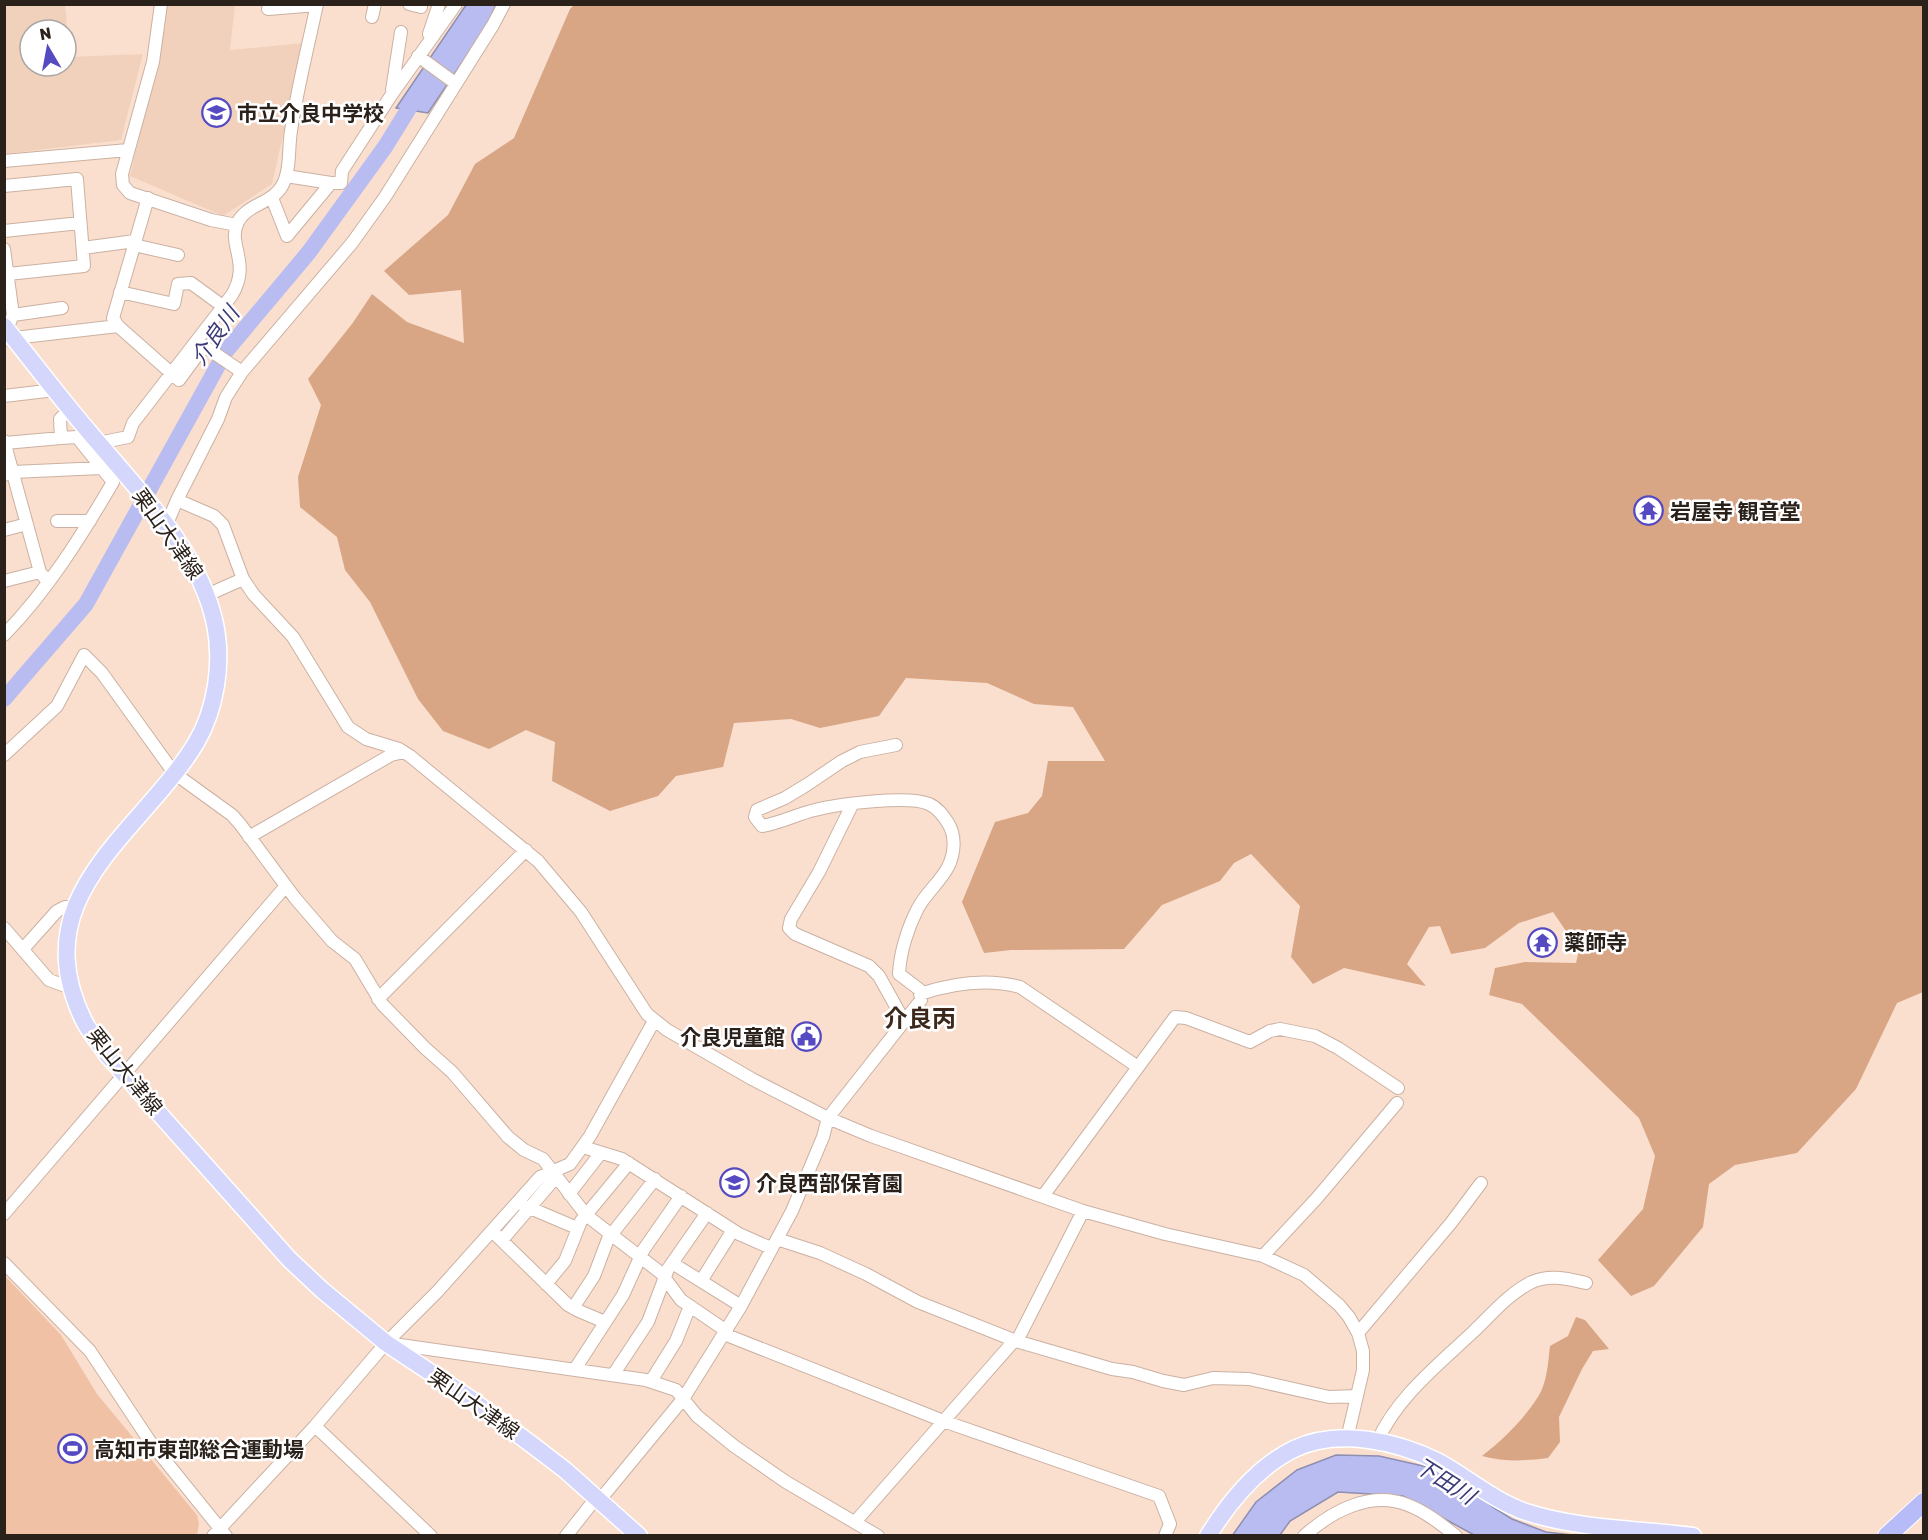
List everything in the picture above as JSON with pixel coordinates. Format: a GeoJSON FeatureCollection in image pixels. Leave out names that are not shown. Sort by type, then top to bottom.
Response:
{"type":"FeatureCollection","features":[{"type":"Feature","properties":{"kind":"highway"},"geometry":{"type":"LineString","coordinates":[[1887,1536],[1921,1505]]}},
{"type":"Feature","properties":{"kind":"main road","name":"栗山大津線"},"geometry":{"type":"LineString","coordinates":[[9,330],[70,409],[163,522],[186,555],[207,595],[216,626],[218,669],[213,701],[197,741],[174,773],[95,868],[70,923],[67,957],[71,988],[85,1022],[107,1055],[289,1259],[322,1290],[386,1343],[469,1398],[565,1470],[639,1536]]}},
{"type":"Feature","properties":{"kind":"main road"},"geometry":{"type":"LineString","coordinates":[[1208,1536],[1224,1509],[1270,1465],[1294,1450],[1316,1442],[1347,1439],[1377,1442],[1417,1452],[1442,1464],[1509,1504],[1542,1517],[1693,1536]]}},
{"type":"Feature","properties":{"kind":"street"},"geometry":{"type":"LineString","coordinates":[[161,4],[153,62],[122,174],[123,185],[130,193],[212,220],[237,225]]}},
{"type":"Feature","properties":{"kind":"street"},"geometry":{"type":"LineString","coordinates":[[421,53],[439,4]]}},
{"type":"Feature","properties":{"kind":"street"},"geometry":{"type":"LineString","coordinates":[[286,176],[341,183],[342,171],[392,94],[456,4]]}},
{"type":"Feature","properties":{"kind":"street"},"geometry":{"type":"LineString","coordinates":[[163,522],[177,500],[218,419],[238,370],[352,243],[385,197],[452,80],[504,4]]}},
{"type":"Feature","properties":{"kind":"street"},"geometry":{"type":"LineString","coordinates":[[98,443],[128,436],[133,423],[232,296],[239,284],[242,266],[236,236],[237,225],[252,208],[272,198],[281,188],[286,176],[290,132],[317,5],[268,9]]}},
{"type":"Feature","properties":{"kind":"street"},"geometry":{"type":"LineString","coordinates":[[392,94],[401,32]]}},
{"type":"Feature","properties":{"kind":"street"},"geometry":{"type":"LineString","coordinates":[[421,53],[452,80]]}},
{"type":"Feature","properties":{"kind":"street"},"geometry":{"type":"LineString","coordinates":[[4,162],[128,150]]}},
{"type":"Feature","properties":{"kind":"street"},"geometry":{"type":"LineString","coordinates":[[4,186],[77,179],[84,266],[8,274]]}},
{"type":"Feature","properties":{"kind":"street"},"geometry":{"type":"LineString","coordinates":[[272,198],[287,236],[331,183]]}},
{"type":"Feature","properties":{"kind":"street"},"geometry":{"type":"LineString","coordinates":[[148,198],[113,318],[118,326],[179,380],[207,348],[235,300],[232,296]]}},
{"type":"Feature","properties":{"kind":"street"},"geometry":{"type":"LineString","coordinates":[[4,231],[80,223]]}},
{"type":"Feature","properties":{"kind":"street"},"geometry":{"type":"LineString","coordinates":[[83,248],[135,243],[178,255]]}},
{"type":"Feature","properties":{"kind":"street"},"geometry":{"type":"LineString","coordinates":[[4,249],[8,274],[9,330]]}},
{"type":"Feature","properties":{"kind":"street"},"geometry":{"type":"LineString","coordinates":[[120,292],[174,304],[178,284],[191,283],[224,307]]}},
{"type":"Feature","properties":{"kind":"street"},"geometry":{"type":"LineString","coordinates":[[9,330],[62,308]]}},
{"type":"Feature","properties":{"kind":"street"},"geometry":{"type":"LineString","coordinates":[[9,330],[118,326]]}},
{"type":"Feature","properties":{"kind":"street"},"geometry":{"type":"LineString","coordinates":[[207,348],[238,370]]}},
{"type":"Feature","properties":{"kind":"street"},"geometry":{"type":"LineString","coordinates":[[4,396],[55,390]]}},
{"type":"Feature","properties":{"kind":"street"},"geometry":{"type":"LineString","coordinates":[[61,438],[60,419],[70,409]]}},
{"type":"Feature","properties":{"kind":"street"},"geometry":{"type":"LineString","coordinates":[[4,635],[48,582],[90,521],[113,482],[77,437],[5,442],[9,474],[27,524],[40,572],[48,582]]}},
{"type":"Feature","properties":{"kind":"street"},"geometry":{"type":"LineString","coordinates":[[9,474],[101,468]]}},
{"type":"Feature","properties":{"kind":"street"},"geometry":{"type":"LineString","coordinates":[[177,500],[214,516],[223,525],[243,579],[254,595],[293,637],[348,727],[366,739],[404,752],[526,850],[558,883],[581,912],[635,998],[654,1021],[752,1079],[828,1118],[871,1136],[1083,1211],[1165,1234],[1263,1256],[1304,1275],[1339,1305],[1358,1333],[1363,1351],[1363,1370],[1347,1439]]}},
{"type":"Feature","properties":{"kind":"street"},"geometry":{"type":"LineString","coordinates":[[57,521],[90,521]]}},
{"type":"Feature","properties":{"kind":"street"},"geometry":{"type":"LineString","coordinates":[[4,530],[27,524]]}},
{"type":"Feature","properties":{"kind":"street"},"geometry":{"type":"LineString","coordinates":[[4,581],[40,572]]}},
{"type":"Feature","properties":{"kind":"street"},"geometry":{"type":"LineString","coordinates":[[207,595],[243,579]]}},
{"type":"Feature","properties":{"kind":"street"},"geometry":{"type":"LineString","coordinates":[[4,755],[57,706],[84,655],[102,673],[174,773],[232,815],[285,887],[332,941],[355,959],[378,999],[425,1048],[452,1072],[516,1144],[543,1159],[586,1215],[640,1255],[664,1278],[681,1300],[725,1330],[729,1336],[944,1421],[1159,1496],[1170,1524],[1165,1536]]}},
{"type":"Feature","properties":{"kind":"street"},"geometry":{"type":"LineString","coordinates":[[566,1536],[683,1399],[741,1306],[792,1211],[824,1137],[828,1118],[921,1000],[920,990],[899,974],[900,961],[918,907],[949,865],[954,849],[952,829],[941,813],[931,805],[920,801],[902,800],[813,810],[776,824],[762,826],[755,817],[758,810],[808,784],[842,760],[860,752],[896,745]]}},
{"type":"Feature","properties":{"kind":"street"},"geometry":{"type":"LineString","coordinates":[[249,837],[391,755],[404,752]]}},
{"type":"Feature","properties":{"kind":"street"},"geometry":{"type":"LineString","coordinates":[[852,805],[819,872],[791,919],[789,928],[795,934],[869,966],[879,976],[904,1021]]}},
{"type":"Feature","properties":{"kind":"street"},"geometry":{"type":"LineString","coordinates":[[378,999],[526,850]]}},
{"type":"Feature","properties":{"kind":"street"},"geometry":{"type":"LineString","coordinates":[[4,1214],[285,887]]}},
{"type":"Feature","properties":{"kind":"street"},"geometry":{"type":"LineString","coordinates":[[23,949],[57,911],[65,907],[76,907]]}},
{"type":"Feature","properties":{"kind":"street"},"geometry":{"type":"LineString","coordinates":[[4,928],[49,980],[71,988]]}},
{"type":"Feature","properties":{"kind":"street"},"geometry":{"type":"LineString","coordinates":[[920,994],[944,986],[972,983],[1001,982],[1020,987],[1138,1067]]}},
{"type":"Feature","properties":{"kind":"street"},"geometry":{"type":"LineString","coordinates":[[1043,1197],[1176,1017],[1186,1018],[1250,1042],[1270,1031],[1280,1029],[1315,1036],[1338,1048],[1398,1088]]}},
{"type":"Feature","properties":{"kind":"street"},"geometry":{"type":"LineString","coordinates":[[502,1240],[540,1177],[554,1174],[570,1164],[583,1147],[654,1021]]}},
{"type":"Feature","properties":{"kind":"street"},"geometry":{"type":"LineString","coordinates":[[1263,1256],[1317,1198],[1397,1103]]}},
{"type":"Feature","properties":{"kind":"street"},"geometry":{"type":"LineString","coordinates":[[583,1147],[622,1159],[733,1230],[774,1244],[820,1253],[918,1302],[1016,1341],[1163,1382],[1184,1385],[1213,1378],[1249,1379],[1329,1397],[1357,1396]]}},
{"type":"Feature","properties":{"kind":"street"},"geometry":{"type":"LineString","coordinates":[[569,1194],[600,1154]]}},
{"type":"Feature","properties":{"kind":"street"},"geometry":{"type":"LineString","coordinates":[[546,1284],[565,1260],[577,1228],[629,1163]]}},
{"type":"Feature","properties":{"kind":"street"},"geometry":{"type":"LineString","coordinates":[[573,1308],[594,1276],[611,1234],[655,1179]]}},
{"type":"Feature","properties":{"kind":"street"},"geometry":{"type":"LineString","coordinates":[[1358,1333],[1451,1223],[1481,1183]]}},
{"type":"Feature","properties":{"kind":"street"},"geometry":{"type":"LineString","coordinates":[[575,1369],[623,1295],[640,1255],[681,1196]]}},
{"type":"Feature","properties":{"kind":"street"},"geometry":{"type":"LineString","coordinates":[[524,1205],[577,1228]]}},
{"type":"Feature","properties":{"kind":"street"},"geometry":{"type":"LineString","coordinates":[[7,1270],[90,1351],[151,1443],[220,1533],[386,1343],[437,1292],[492,1231],[524,1205]]}},
{"type":"Feature","properties":{"kind":"street"},"geometry":{"type":"LineString","coordinates":[[855,1522],[1012,1342],[1016,1341],[1083,1211]]}},
{"type":"Feature","properties":{"kind":"street"},"geometry":{"type":"LineString","coordinates":[[613,1375],[648,1322],[672,1263],[707,1213]]}},
{"type":"Feature","properties":{"kind":"street"},"geometry":{"type":"LineString","coordinates":[[701,1281],[733,1230]]}},
{"type":"Feature","properties":{"kind":"street"},"geometry":{"type":"LineString","coordinates":[[492,1231],[573,1308],[606,1322]]}},
{"type":"Feature","properties":{"kind":"street"},"geometry":{"type":"LineString","coordinates":[[672,1263],[741,1306]]}},
{"type":"Feature","properties":{"kind":"street"},"geometry":{"type":"LineString","coordinates":[[1377,1442],[1384,1426],[1402,1401],[1507,1299],[1533,1282],[1555,1277],[1586,1283]]}},
{"type":"Feature","properties":{"kind":"street"},"geometry":{"type":"LineString","coordinates":[[651,1381],[676,1341],[690,1306]]}},
{"type":"Feature","properties":{"kind":"street"},"geometry":{"type":"LineString","coordinates":[[386,1343],[651,1381],[676,1390],[697,1416],[734,1446],[786,1482],[878,1536]]}},
{"type":"Feature","properties":{"kind":"street"},"geometry":{"type":"LineString","coordinates":[[315,1426],[430,1536]]}},
{"type":"Feature","properties":{"kind":"street"},"geometry":{"type":"LineString","coordinates":[[1304,1536],[1346,1508],[1364,1502],[1381,1500],[1406,1504],[1428,1515],[1456,1536]]}},
{"type":"Feature","properties":{"kind":"shaded area"},"geometry":{"type":"Polygon","coordinates":[[[4,5],[65,5],[66,18],[18,18],[18,78],[78,78],[78,57],[143,54],[121,140],[5,154],[4,5]]]}},
{"type":"Feature","properties":{"kind":"shaded area","name":"市立介良中学校"},"geometry":{"type":"Polygon","coordinates":[[[164,5],[235,5],[230,50],[304,43],[272,184],[223,216],[130,176],[163,31],[164,5]]]}},
{"type":"Feature","properties":{"kind":"shaded area"},"geometry":{"type":"Polygon","coordinates":[[[574,5],[1923,5],[1923,992],[1897,1003],[1856,1089],[1797,1153],[1735,1165],[1709,1184],[1703,1227],[1654,1286],[1631,1296],[1598,1260],[1643,1209],[1655,1156],[1639,1118],[1522,1004],[1489,995],[1495,968],[1525,962],[1576,963],[1579,950],[1553,912],[1519,923],[1485,948],[1451,954],[1440,926],[1429,927],[1407,964],[1426,986],[1344,968],[1313,984],[1291,957],[1300,906],[1251,854],[1234,863],[1220,881],[1162,905],[1124,949],[1011,950],[984,953],[962,902],[995,822],[1028,813],[1042,796],[1048,761],[1105,761],[1073,707],[1034,704],[987,683],[906,678],[879,716],[820,728],[791,719],[734,723],[723,767],[676,776],[658,796],[610,811],[552,781],[555,742],[526,730],[489,749],[443,731],[418,699],[370,602],[345,570],[337,537],[300,507],[298,477],[321,405],[308,379],[352,324],[372,294],[407,322],[464,343],[461,290],[409,295],[384,271],[448,215],[475,164],[514,138],[570,9],[574,5]]]}},
{"type":"Feature","properties":{"kind":"shaded area","name":"高知市東部総合運動場"},"geometry":{"type":"Polygon","coordinates":[[[5,1276],[61,1335],[97,1394],[197,1515],[199,1524],[197,1535],[5,1535],[5,1276]]]}},
{"type":"Feature","properties":{"kind":"shaded area"},"geometry":{"type":"Polygon","coordinates":[[[1576,1317],[1585,1320],[1609,1349],[1593,1351],[1582,1369],[1559,1417],[1560,1442],[1548,1458],[1515,1460],[1482,1456],[1512,1429],[1538,1397],[1545,1379],[1550,1346],[1568,1336],[1576,1317]]]}},
{"type":"Feature","properties":{"kind":"water"},"geometry":{"type":"Polygon","coordinates":[[[466,5],[496,5],[484,30],[428,113],[396,108],[466,5]]]}},
{"type":"Feature","properties":{"kind":"water","name":"下田川"},"geometry":{"type":"Polygon","coordinates":[[[1336,1455],[1379,1456],[1432,1468],[1457,1479],[1512,1519],[1546,1532],[1572,1535],[1474,1535],[1403,1496],[1338,1492],[1290,1521],[1280,1535],[1232,1536],[1256,1502],[1297,1470],[1336,1455]]]}},
{"type":"Feature","properties":{"kind":"waterway","name":"介良川"},"geometry":{"type":"LineString","coordinates":[[4,699],[86,604],[226,351],[309,252],[385,147],[419,92]]}},
{"type":"Feature","properties":{"kind":"place","name":"市立介良中学校"},"geometry":{"type":"Point","coordinates":[216,113]}},
{"type":"Feature","properties":{"kind":"place","name":"岩屋寺 観音堂"},"geometry":{"type":"Point","coordinates":[1649,511]}},
{"type":"Feature","properties":{"kind":"place","name":"薬師寺"},"geometry":{"type":"Point","coordinates":[1543,942]}},
{"type":"Feature","properties":{"kind":"place","name":"介良児童館"},"geometry":{"type":"Point","coordinates":[806,1037]}},
{"type":"Feature","properties":{"kind":"place","name":"介良西部保育園"},"geometry":{"type":"Point","coordinates":[735,1183]}},
{"type":"Feature","properties":{"kind":"place","name":"高知市東部総合運動場"},"geometry":{"type":"Point","coordinates":[73,1449]}},
{"type":"Feature","properties":{"kind":"district","name":"介良丙"},"geometry":{"type":"Point","coordinates":[920,1019]}}]}
